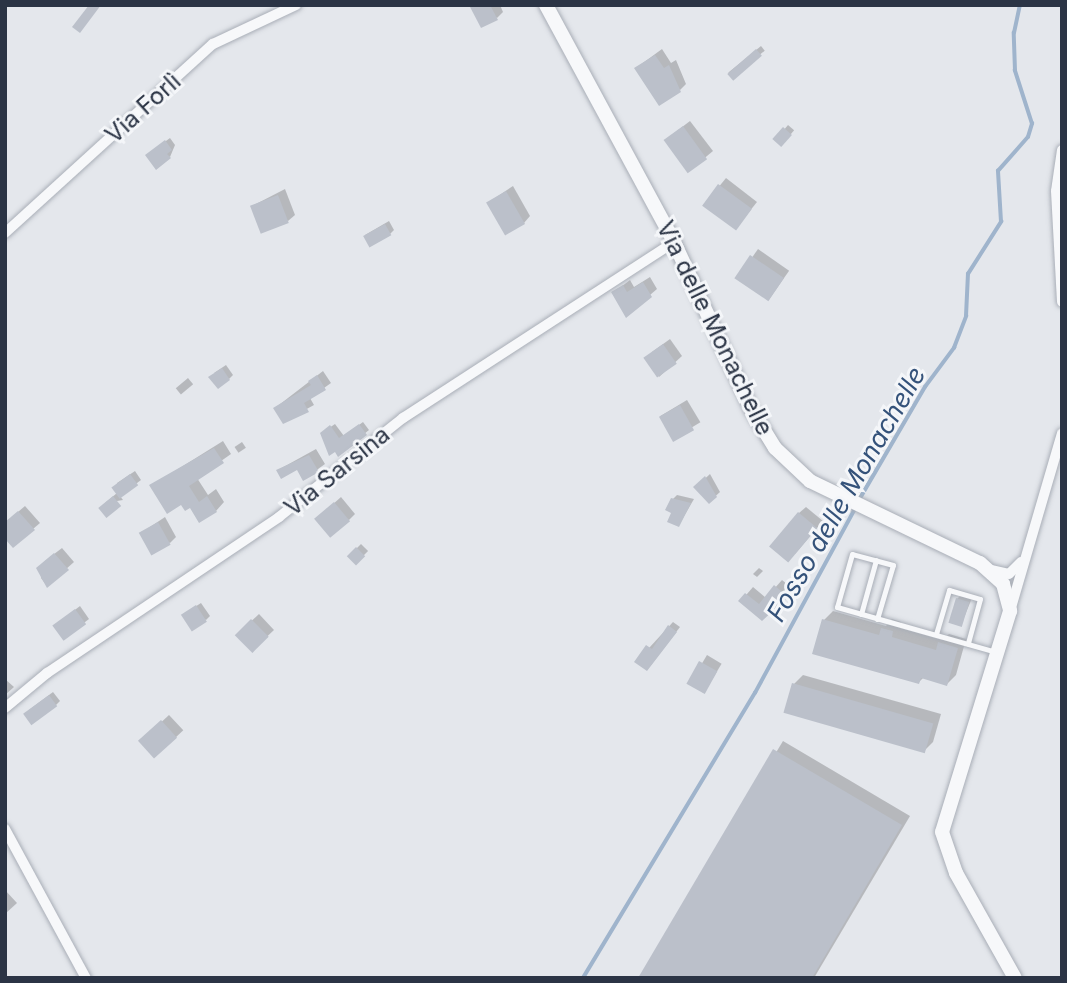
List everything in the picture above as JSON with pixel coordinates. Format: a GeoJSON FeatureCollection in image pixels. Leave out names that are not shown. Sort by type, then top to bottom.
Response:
{"type":"FeatureCollection","features":[{"type":"Feature","properties":{"kind":"street","name":"Via Forlì"},"geometry":{"type":"LineString","coordinates":[[5,233],[213,44],[296,5]]}},
{"type":"Feature","properties":{"kind":"street","name":"Via delle Monachelle"},"geometry":{"type":"LineString","coordinates":[[546,5],[674,242],[770,442],[803,476],[869,511],[983,565],[1003,584],[1010,611]]}},
{"type":"Feature","properties":{"kind":"street"},"geometry":{"type":"LineString","coordinates":[[1062,150],[1056,191],[1062,302]]}},
{"type":"Feature","properties":{"kind":"street","name":"Via Sarsina"},"geometry":{"type":"LineString","coordinates":[[5,708],[47,673],[279,516],[403,418],[674,242]]}},
{"type":"Feature","properties":{"kind":"street"},"geometry":{"type":"LineString","coordinates":[[1015,978],[956,873],[942,832],[1062,433]]}},
{"type":"Feature","properties":{"kind":"street"},"geometry":{"type":"LineString","coordinates":[[983,565],[998,574],[1011,573],[1027,550]]}},
{"type":"Feature","properties":{"kind":"street"},"geometry":{"type":"LineString","coordinates":[[5,829],[86,978]]}},
{"type":"Feature","properties":{"kind":"lane"},"geometry":{"type":"LineString","coordinates":[[877,619],[893,565],[852,554],[837,607],[877,619],[968,643],[996,653]]}},
{"type":"Feature","properties":{"kind":"lane"},"geometry":{"type":"LineString","coordinates":[[861,614],[876,560]]}},
{"type":"Feature","properties":{"kind":"lane"},"geometry":{"type":"LineString","coordinates":[[936,634],[949,590],[980,599],[968,643]]}},
{"type":"Feature","properties":{"kind":"building"},"geometry":{"type":"Polygon","coordinates":[[[89,5],[101,5],[80,33],[72,27],[89,5]]]}},
{"type":"Feature","properties":{"kind":"building"},"geometry":{"type":"Polygon","coordinates":[[[469,5],[490,5],[498,20],[481,28],[469,5]]]}},
{"type":"Feature","properties":{"kind":"building"},"geometry":{"type":"Polygon","coordinates":[[[756,49],[762,56],[733,81],[727,74],[756,49]]]}},
{"type":"Feature","properties":{"kind":"building"},"geometry":{"type":"Polygon","coordinates":[[[655,55],[664,68],[669,65],[681,92],[659,106],[634,68],[655,55]]]}},
{"type":"Feature","properties":{"kind":"building"},"geometry":{"type":"Polygon","coordinates":[[[683,126],[707,159],[688,173],[664,140],[683,126]]]}},
{"type":"Feature","properties":{"kind":"building"},"geometry":{"type":"Polygon","coordinates":[[[783,127],[792,135],[781,147],[772,139],[783,127]]]}},
{"type":"Feature","properties":{"kind":"building"},"geometry":{"type":"Polygon","coordinates":[[[165,140],[172,150],[167,154],[171,158],[156,170],[145,155],[165,140]]]}},
{"type":"Feature","properties":{"kind":"building"},"geometry":{"type":"Polygon","coordinates":[[[718,184],[752,209],[736,231],[702,206],[718,184]]]}},
{"type":"Feature","properties":{"kind":"building"},"geometry":{"type":"Polygon","coordinates":[[[506,191],[525,224],[505,235],[486,202],[506,191]]]}},
{"type":"Feature","properties":{"kind":"building"},"geometry":{"type":"Polygon","coordinates":[[[278,195],[289,223],[261,234],[250,206],[278,195]]]}},
{"type":"Feature","properties":{"kind":"building"},"geometry":{"type":"Polygon","coordinates":[[[385,224],[391,235],[369,247],[363,236],[385,224]]]}},
{"type":"Feature","properties":{"kind":"building"},"geometry":{"type":"Polygon","coordinates":[[[750,255],[784,278],[768,301],[734,278],[750,255]]]}},
{"type":"Feature","properties":{"kind":"building"},"geometry":{"type":"Polygon","coordinates":[[[643,282],[652,297],[626,318],[611,292],[623,285],[627,292],[643,282]]]}},
{"type":"Feature","properties":{"kind":"building"},"geometry":{"type":"Polygon","coordinates":[[[663,344],[677,364],[657,377],[643,358],[663,344]]]}},
{"type":"Feature","properties":{"kind":"building"},"geometry":{"type":"Polygon","coordinates":[[[222,368],[230,380],[218,389],[208,377],[222,368]]]}},
{"type":"Feature","properties":{"kind":"building"},"geometry":{"type":"Polygon","coordinates":[[[317,375],[326,390],[304,403],[309,412],[283,424],[273,408],[311,385],[308,381],[317,375]]]}},
{"type":"Feature","properties":{"kind":"building"},"geometry":{"type":"Polygon","coordinates":[[[680,405],[694,430],[673,442],[659,417],[680,405]]]}},
{"type":"Feature","properties":{"kind":"building"},"geometry":{"type":"Polygon","coordinates":[[[359,424],[367,435],[338,457],[335,452],[329,456],[320,433],[330,425],[339,438],[359,424]]]}},
{"type":"Feature","properties":{"kind":"building"},"geometry":{"type":"Polygon","coordinates":[[[214,448],[224,463],[189,486],[199,502],[207,496],[217,512],[199,523],[190,508],[185,511],[181,505],[167,514],[149,485],[214,448]]]}},
{"type":"Feature","properties":{"kind":"building"},"geometry":{"type":"Polygon","coordinates":[[[309,455],[319,472],[303,481],[297,470],[281,479],[276,470],[309,455]]]}},
{"type":"Feature","properties":{"kind":"building"},"geometry":{"type":"Polygon","coordinates":[[[130,474],[138,485],[120,499],[111,488],[130,474]]]}},
{"type":"Feature","properties":{"kind":"building"},"geometry":{"type":"Polygon","coordinates":[[[705,476],[717,497],[709,504],[693,487],[705,476]]]}},
{"type":"Feature","properties":{"kind":"building"},"geometry":{"type":"Polygon","coordinates":[[[113,496],[121,506],[106,518],[98,508],[113,496]]]}},
{"type":"Feature","properties":{"kind":"building"},"geometry":{"type":"Polygon","coordinates":[[[671,498],[691,503],[679,527],[667,522],[671,513],[665,510],[671,498]]]}},
{"type":"Feature","properties":{"kind":"building"},"geometry":{"type":"Polygon","coordinates":[[[334,502],[350,521],[330,538],[314,519],[334,502]]]}},
{"type":"Feature","properties":{"kind":"building"},"geometry":{"type":"Polygon","coordinates":[[[18,511],[35,530],[13,548],[5,539],[5,522],[18,511]]]}},
{"type":"Feature","properties":{"kind":"building"},"geometry":{"type":"Polygon","coordinates":[[[798,512],[817,528],[788,563],[769,546],[798,512]]]}},
{"type":"Feature","properties":{"kind":"building"},"geometry":{"type":"Polygon","coordinates":[[[158,522],[171,545],[151,555],[139,533],[158,522]]]}},
{"type":"Feature","properties":{"kind":"building"},"geometry":{"type":"Polygon","coordinates":[[[356,547],[365,556],[356,565],[347,556],[356,547]]]}},
{"type":"Feature","properties":{"kind":"building"},"geometry":{"type":"Polygon","coordinates":[[[54,553],[69,570],[47,588],[36,568],[54,553]]]}},
{"type":"Feature","properties":{"kind":"building"},"geometry":{"type":"Polygon","coordinates":[[[774,585],[788,597],[762,621],[738,601],[745,593],[759,604],[774,585]]]}},
{"type":"Feature","properties":{"kind":"building"},"geometry":{"type":"Polygon","coordinates":[[[956,598],[969,602],[962,627],[948,623],[956,598]]]}},
{"type":"Feature","properties":{"kind":"building"},"geometry":{"type":"Polygon","coordinates":[[[196,605],[207,622],[192,632],[181,615],[196,605]]]}},
{"type":"Feature","properties":{"kind":"building"},"geometry":{"type":"Polygon","coordinates":[[[75,609],[86,624],[64,641],[52,625],[75,609]]]}},
{"type":"Feature","properties":{"kind":"building"},"geometry":{"type":"Polygon","coordinates":[[[251,619],[269,637],[252,653],[235,635],[251,619]]]}},
{"type":"Feature","properties":{"kind":"building"},"geometry":{"type":"Polygon","coordinates":[[[822,619],[879,635],[881,628],[893,631],[892,637],[936,650],[938,642],[958,648],[947,686],[921,678],[919,684],[812,654],[822,619]]]}},
{"type":"Feature","properties":{"kind":"building"},"geometry":{"type":"Polygon","coordinates":[[[668,625],[677,632],[647,671],[634,662],[646,645],[652,649],[668,625]]]}},
{"type":"Feature","properties":{"kind":"building"},"geometry":{"type":"Polygon","coordinates":[[[699,661],[717,671],[705,694],[686,684],[699,661]]]}},
{"type":"Feature","properties":{"kind":"building"},"geometry":{"type":"Polygon","coordinates":[[[792,683],[933,724],[925,753],[783,713],[792,683]]]}},
{"type":"Feature","properties":{"kind":"building"},"geometry":{"type":"Polygon","coordinates":[[[49,695],[57,706],[31,725],[23,714],[49,695]]]}},
{"type":"Feature","properties":{"kind":"building"},"geometry":{"type":"Polygon","coordinates":[[[161,720],[177,738],[154,759],[138,741],[161,720]]]}},
{"type":"Feature","properties":{"kind":"building"},"geometry":{"type":"Polygon","coordinates":[[[773,749],[902,825],[812,978],[638,978],[773,749]]]}},
{"type":"Feature","properties":{"kind":"waterway","name":"Fosso delle Monachelle"},"geometry":{"type":"LineString","coordinates":[[859,500],[925,387],[954,348],[966,316],[968,274],[1001,222],[998,171],[1028,137],[1032,124],[1015,71],[1014,33],[1020,5]]}},
{"type":"Feature","properties":{"kind":"waterway","name":"Fosso delle Monachelle"},"geometry":{"type":"LineString","coordinates":[[583,978],[755,693],[856,507]]}}]}
